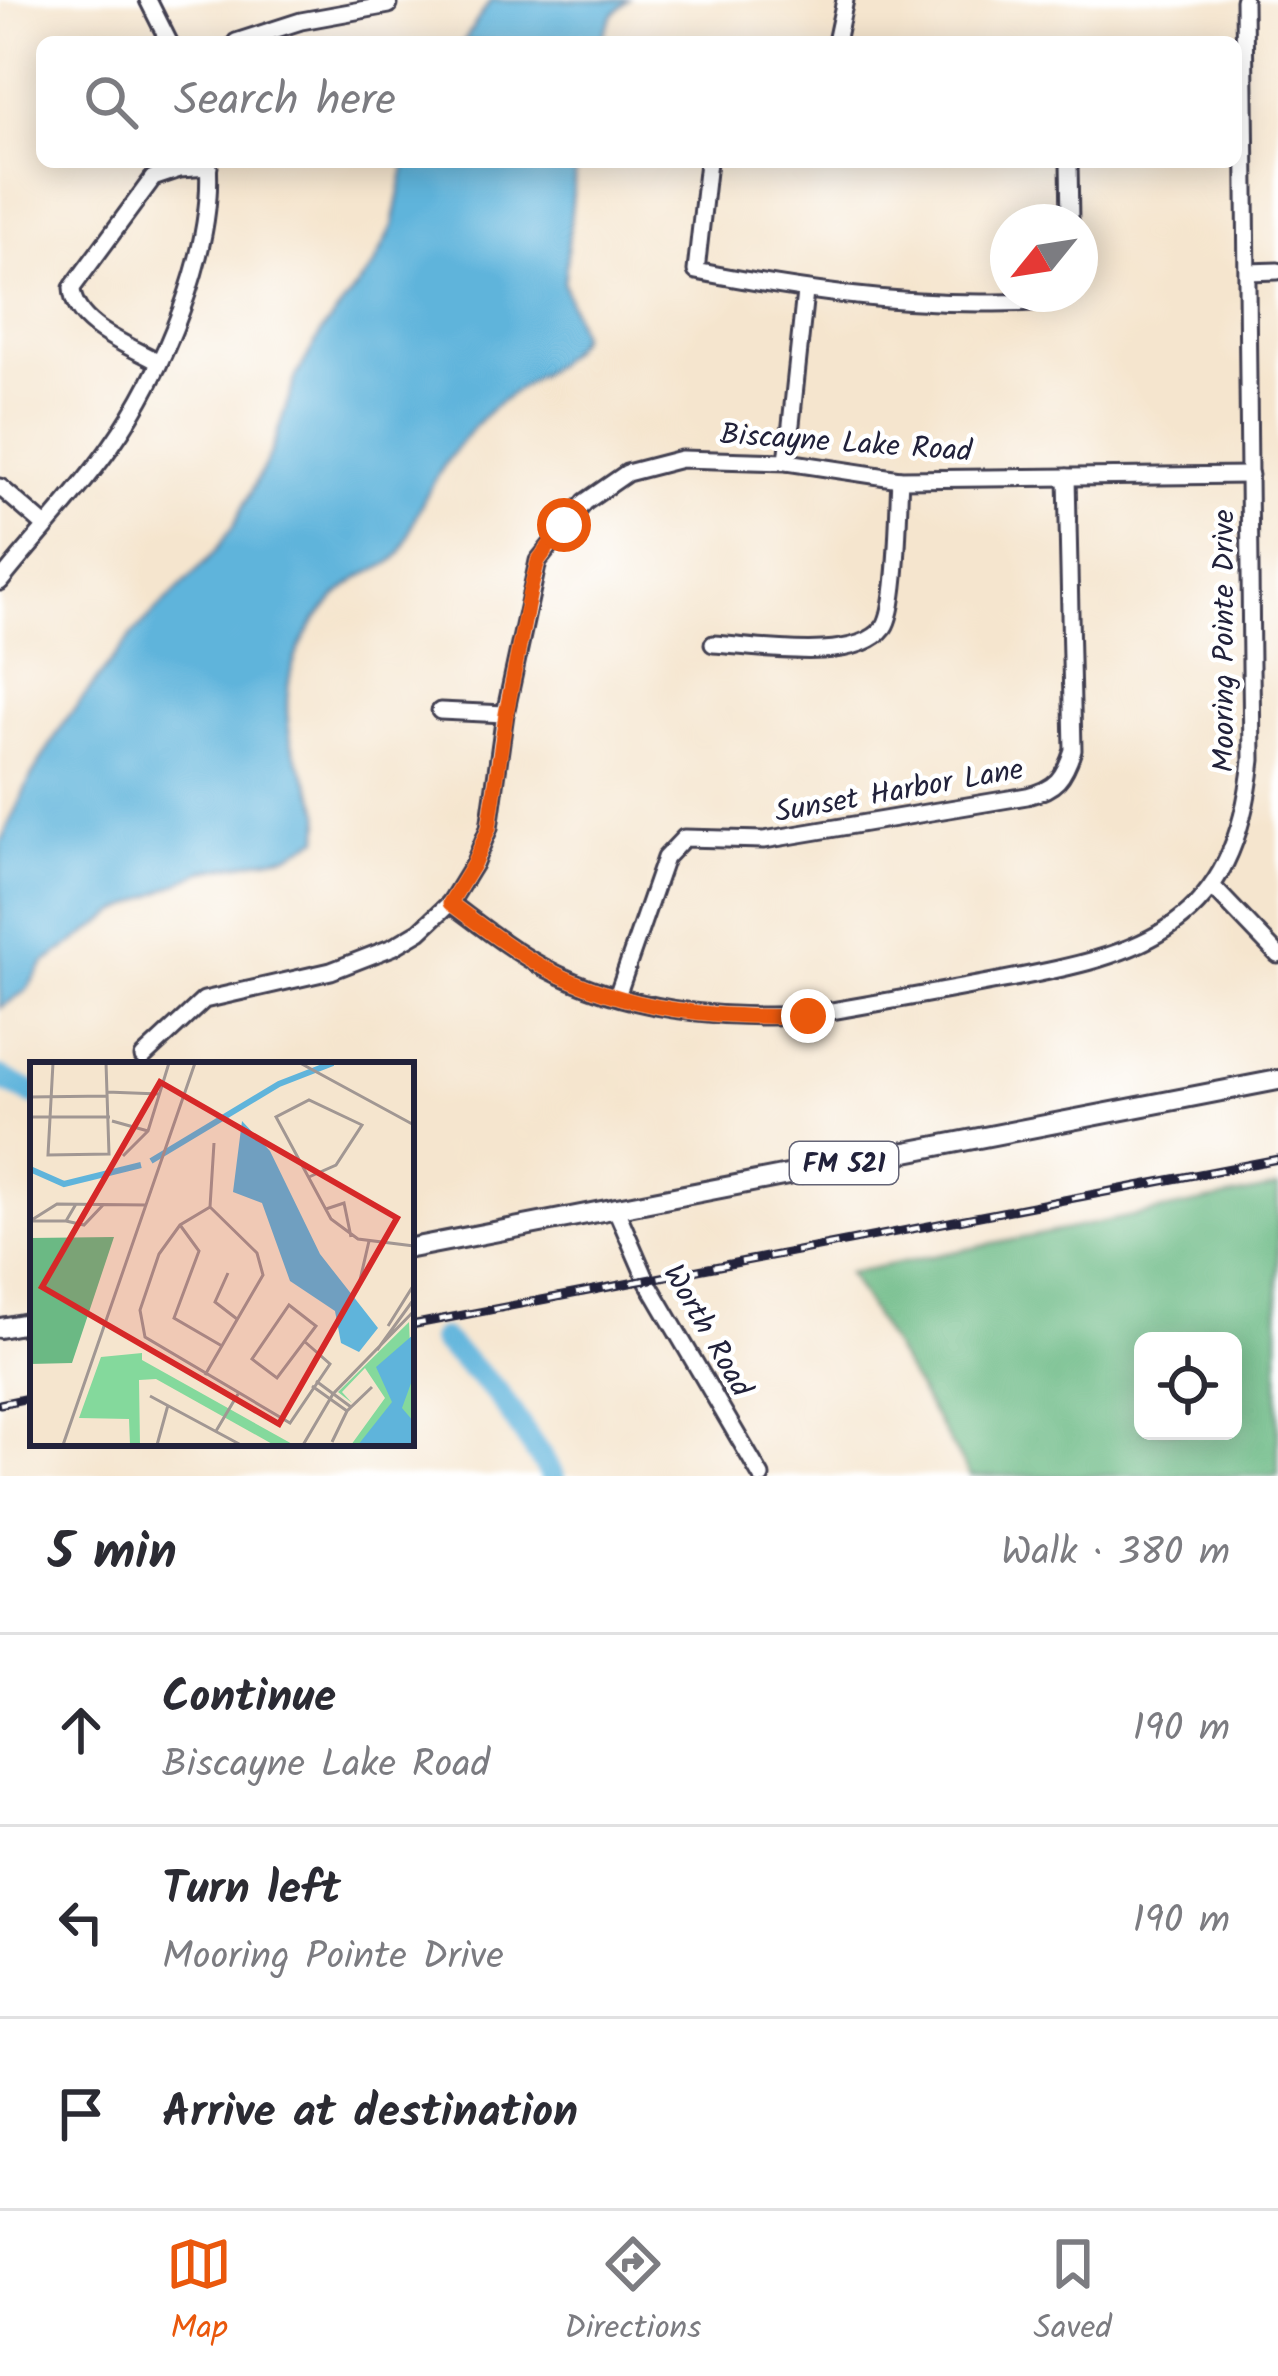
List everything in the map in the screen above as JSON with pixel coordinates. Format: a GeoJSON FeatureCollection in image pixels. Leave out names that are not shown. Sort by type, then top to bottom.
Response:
{"type":"FeatureCollection","features":[{"type":"Feature","properties":{"kind":"main road","name":"FM 521"},"geometry":{"type":"LineString","coordinates":[[414,1247],[1278,1080]]}},
{"type":"Feature","properties":{"kind":"main road"},"geometry":{"type":"LineString","coordinates":[[0,1328],[30,1323]]}},
{"type":"Feature","properties":{"kind":"street"},"geometry":{"type":"LineString","coordinates":[[148,0],[166,36]]}},
{"type":"Feature","properties":{"kind":"street"},"geometry":{"type":"LineString","coordinates":[[837,36],[845,0]]}},
{"type":"Feature","properties":{"kind":"street","name":"Mooring Pointe Drive"},"geometry":{"type":"LineString","coordinates":[[450,903],[544,968],[617,996],[684,1013],[808,1016],[1087,965],[1148,942],[1212,886],[1241,829],[1252,760],[1244,0]]}},
{"type":"Feature","properties":{"kind":"street"},"geometry":{"type":"LineString","coordinates":[[255,36],[301,21],[389,5]]}},
{"type":"Feature","properties":{"kind":"street"},"geometry":{"type":"LineString","coordinates":[[157,361],[82,316],[72,300],[72,288],[153,178],[191,168]]}},
{"type":"Feature","properties":{"kind":"street"},"geometry":{"type":"LineString","coordinates":[[0,582],[109,450],[157,361],[199,261],[208,219],[208,168]]}},
{"type":"Feature","properties":{"kind":"street"},"geometry":{"type":"LineString","coordinates":[[707,168],[696,271],[805,292],[941,304],[990,303]]}},
{"type":"Feature","properties":{"kind":"street"},"geometry":{"type":"LineString","coordinates":[[1070,168],[1070,204]]}},
{"type":"Feature","properties":{"kind":"street"},"geometry":{"type":"LineString","coordinates":[[1248,272],[1278,272]]}},
{"type":"Feature","properties":{"kind":"street"},"geometry":{"type":"LineString","coordinates":[[787,463],[805,292]]}},
{"type":"Feature","properties":{"kind":"street","name":"Biscayne Lake Road"},"geometry":{"type":"LineString","coordinates":[[143,1057],[204,1000],[331,971],[393,947],[420,931],[450,903],[489,828],[506,714],[538,561],[585,502],[627,473],[680,459],[787,463],[900,479],[1250,475]]}},
{"type":"Feature","properties":{"kind":"street","name":"Sunset Harbor Lane"},"geometry":{"type":"LineString","coordinates":[[617,996],[665,858],[684,838],[764,840],[1047,791],[1065,776],[1072,750],[1066,477]]}},
{"type":"Feature","properties":{"kind":"street"},"geometry":{"type":"LineString","coordinates":[[713,644],[837,651],[884,627],[892,604],[900,479]]}},
{"type":"Feature","properties":{"kind":"street"},"geometry":{"type":"LineString","coordinates":[[0,487],[44,526]]}},
{"type":"Feature","properties":{"kind":"street"},"geometry":{"type":"LineString","coordinates":[[440,711],[506,714]]}},
{"type":"Feature","properties":{"kind":"street"},"geometry":{"type":"LineString","coordinates":[[1212,886],[1278,955]]}},
{"type":"Feature","properties":{"kind":"street","name":"Worth Road"},"geometry":{"type":"LineString","coordinates":[[615,1208],[647,1281],[761,1476]]}},
{"type":"Feature","properties":{"kind":"green space"},"geometry":{"type":"Polygon","coordinates":[[[1278,1187],[1278,1476],[970,1476],[848,1273],[1278,1187]]]}},
{"type":"Feature","properties":{"kind":"water"},"geometry":{"type":"Polygon","coordinates":[[[491,0],[628,0],[613,14],[603,36],[467,36],[491,0]]]}},
{"type":"Feature","properties":{"kind":"water"},"geometry":{"type":"Polygon","coordinates":[[[405,168],[575,168],[564,284],[580,335],[561,358],[474,427],[430,488],[399,555],[337,596],[301,645],[289,681],[288,724],[318,805],[319,838],[288,855],[204,871],[116,913],[44,963],[26,991],[0,1008],[0,843],[31,777],[65,721],[132,635],[214,553],[234,525],[271,453],[296,377],[322,331],[374,266],[393,226],[405,168]]]}},
{"type":"Feature","properties":{"kind":"waterway"},"geometry":{"type":"LineString","coordinates":[[0,1078],[30,1093]]}},
{"type":"Feature","properties":{"kind":"waterway"},"geometry":{"type":"LineString","coordinates":[[442,1340],[497,1392],[553,1476]]}},
{"type":"Feature","properties":{"kind":"railway"},"geometry":{"type":"LineString","coordinates":[[414,1324],[1278,1159]]}},
{"type":"Feature","properties":{"kind":"railway"},"geometry":{"type":"LineString","coordinates":[[0,1404],[30,1398]]}},
{"type":"Feature","properties":{"kind":"route"},"geometry":{"type":"LineString","coordinates":[[564,525],[538,561],[530,592],[489,828],[450,903],[544,968],[617,996],[684,1013],[808,1016]]}}]}
